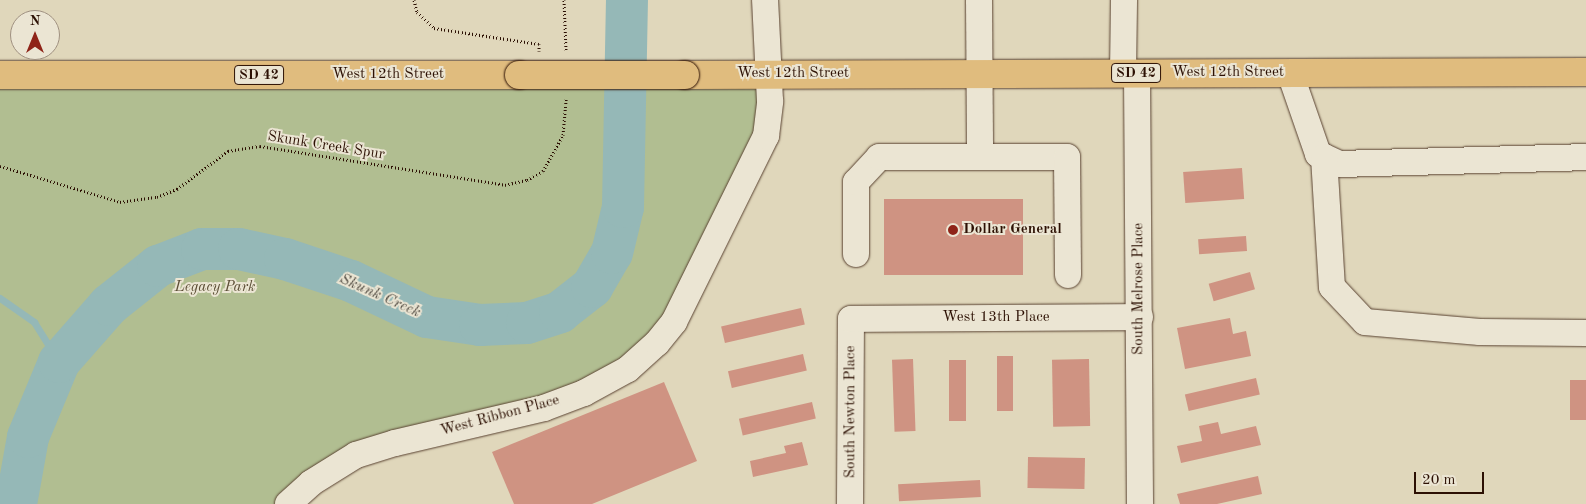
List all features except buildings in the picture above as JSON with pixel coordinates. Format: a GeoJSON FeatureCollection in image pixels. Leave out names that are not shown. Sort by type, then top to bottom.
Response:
{"type":"FeatureCollection","features":[{"type":"Feature","properties":{"kind":"main road","name":"West 12th Street"},"geometry":{"type":"LineString","coordinates":[[0,75],[1586,72]]}},
{"type":"Feature","properties":{"kind":"street","name":"West Ribbon Place"},"geometry":{"type":"LineString","coordinates":[[288,504],[311,482],[356,455],[395,443],[544,408],[584,392],[642,358],[674,322],[759,154],[769,120],[766,0]]}},
{"type":"Feature","properties":{"kind":"street"},"geometry":{"type":"LineString","coordinates":[[979,0],[980,157]]}},
{"type":"Feature","properties":{"kind":"street","name":"South Melrose Place"},"geometry":{"type":"LineString","coordinates":[[1124,0],[1130,73],[1140,317],[1140,504]]}},
{"type":"Feature","properties":{"kind":"street"},"geometry":{"type":"LineString","coordinates":[[1290,73],[1318,154],[1339,164],[1586,157]]}},
{"type":"Feature","properties":{"kind":"street"},"geometry":{"type":"LineString","coordinates":[[856,254],[856,182],[879,157],[1067,157],[1068,275]]}},
{"type":"Feature","properties":{"kind":"street"},"geometry":{"type":"LineString","coordinates":[[1324,157],[1332,288],[1365,322],[1480,332],[1586,334]]}},
{"type":"Feature","properties":{"kind":"street","name":"West 13th Place"},"geometry":{"type":"LineString","coordinates":[[851,319],[1140,317]]}},
{"type":"Feature","properties":{"kind":"street","name":"South Newton Place"},"geometry":{"type":"LineString","coordinates":[[850,504],[851,319]]}},
{"type":"Feature","properties":{"kind":"path"},"geometry":{"type":"LineString","coordinates":[[414,0],[417,12],[434,28],[539,44],[530,74]]}},
{"type":"Feature","properties":{"kind":"path","name":"Skunk Creek Spur"},"geometry":{"type":"LineString","coordinates":[[0,166],[120,202],[157,197],[177,189],[228,151],[260,146],[505,185],[527,180],[543,171],[563,135],[566,114]]}},
{"type":"Feature","properties":{"kind":"green space","name":"Legacy Park"},"geometry":{"type":"Polygon","coordinates":[[[0,73],[769,74],[759,154],[674,322],[628,369],[395,443],[298,504],[0,504],[0,73]]]}},
{"type":"Feature","properties":{"kind":"waterway","name":"Skunk Creek"},"geometry":{"type":"LineString","coordinates":[[16,504],[28,437],[59,362],[109,305],[158,266],[202,249],[239,249],[285,259],[351,281],[427,317],[480,325],[527,323],[560,312],[592,287],[612,253],[623,207],[627,0]]}},
{"type":"Feature","properties":{"kind":"waterway"},"geometry":{"type":"LineString","coordinates":[[0,298],[34,322],[59,362]]}},
{"type":"Feature","properties":{"kind":"place","name":"Dollar General"},"geometry":{"type":"Point","coordinates":[953,230]}}]}
